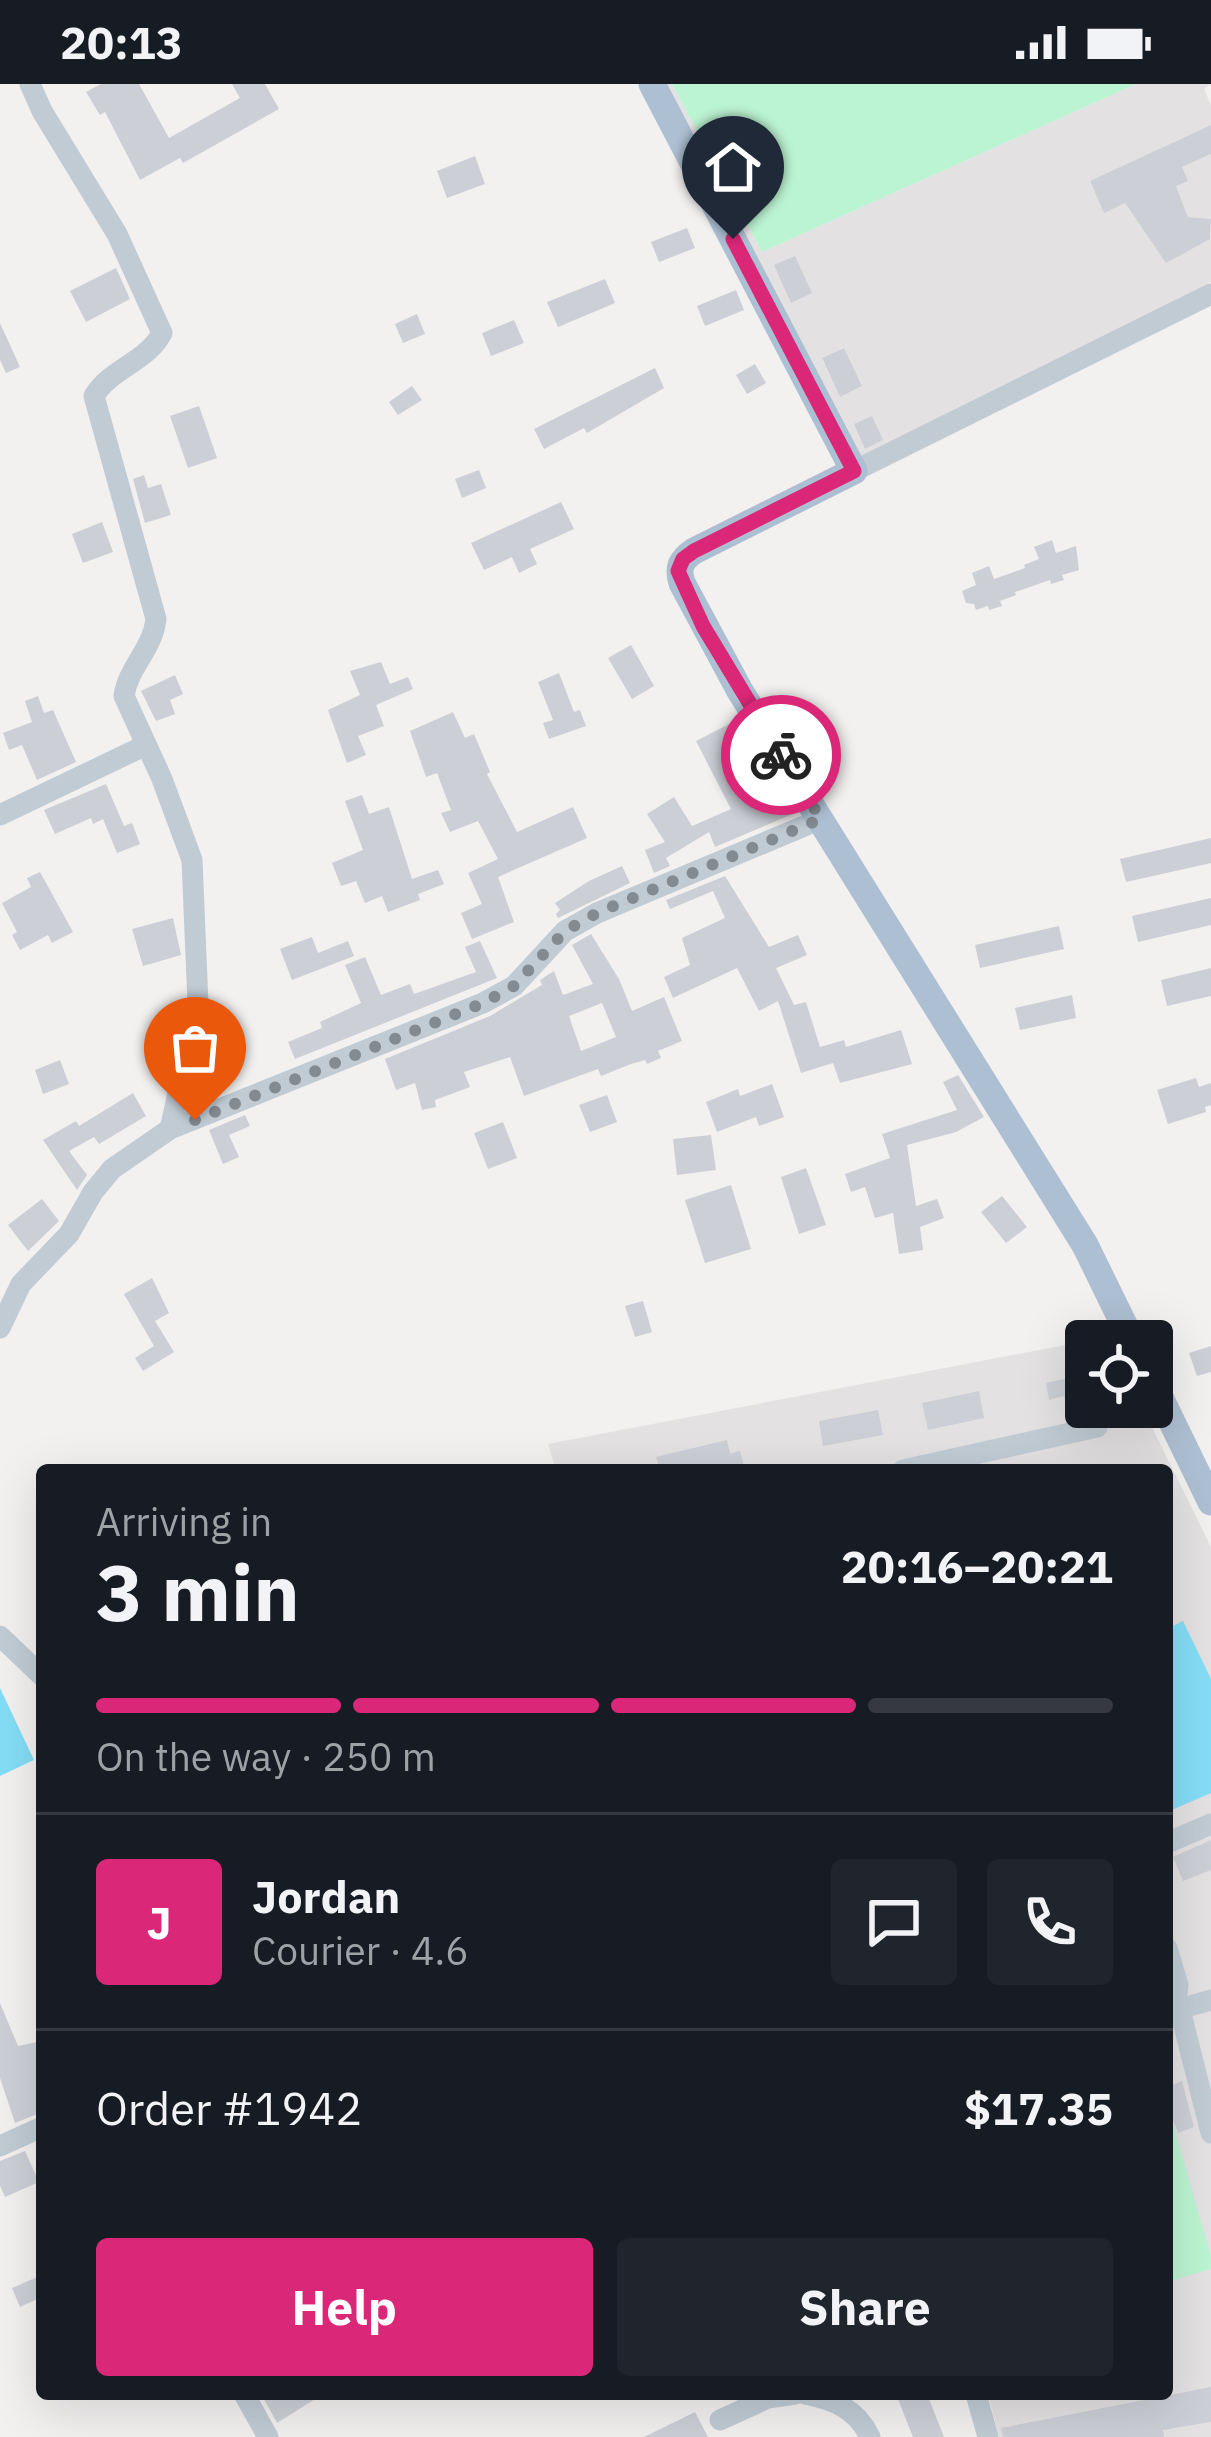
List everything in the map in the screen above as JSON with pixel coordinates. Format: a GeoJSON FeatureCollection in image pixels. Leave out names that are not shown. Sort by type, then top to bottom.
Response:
{"type":"FeatureCollection","features":[{"type":"Feature","properties":{"kind":"main road"},"geometry":{"type":"LineString","coordinates":[[652,84],[854,471],[694,551],[678,571],[740,691],[1085,1245],[1122,1320]]}},
{"type":"Feature","properties":{"kind":"main road"},"geometry":{"type":"LineString","coordinates":[[1173,1425],[1211,1502]]}},
{"type":"Feature","properties":{"kind":"street"},"geometry":{"type":"LineString","coordinates":[[30,84],[117,234],[162,333],[154,348],[103,382],[94,396],[156,619],[154,638],[124,696],[162,779],[191,860],[196,903],[192,938],[200,982],[198,1004],[170,1129]]}},
{"type":"Feature","properties":{"kind":"street"},"geometry":{"type":"LineString","coordinates":[[854,471],[1211,294]]}},
{"type":"Feature","properties":{"kind":"street"},"geometry":{"type":"LineString","coordinates":[[0,815],[144,746]]}},
{"type":"Feature","properties":{"kind":"street"},"geometry":{"type":"LineString","coordinates":[[0,1328],[10,1286],[69,1234],[112,1169],[170,1129],[483,1003],[514,986],[565,931],[597,913],[821,819]]}},
{"type":"Feature","properties":{"kind":"street"},"geometry":{"type":"LineString","coordinates":[[932,1464],[1093,1428]]}},
{"type":"Feature","properties":{"kind":"street"},"geometry":{"type":"LineString","coordinates":[[0,1636],[36,1670]]}},
{"type":"Feature","properties":{"kind":"street"},"geometry":{"type":"LineString","coordinates":[[1173,1840],[1211,1824]]}},
{"type":"Feature","properties":{"kind":"street"},"geometry":{"type":"LineString","coordinates":[[1173,1968],[1178,1984],[1173,2000]]}},
{"type":"Feature","properties":{"kind":"street"},"geometry":{"type":"LineString","coordinates":[[1173,2006],[1211,2000]]}},
{"type":"Feature","properties":{"kind":"street"},"geometry":{"type":"LineString","coordinates":[[1173,2008],[1182,2018],[1211,2133]]}},
{"type":"Feature","properties":{"kind":"street"},"geometry":{"type":"LineString","coordinates":[[0,2146],[36,2130]]}},
{"type":"Feature","properties":{"kind":"street"},"geometry":{"type":"LineString","coordinates":[[247,2400],[268,2437]]}},
{"type":"Feature","properties":{"kind":"street"},"geometry":{"type":"LineString","coordinates":[[720,2420],[764,2400]]}},
{"type":"Feature","properties":{"kind":"street"},"geometry":{"type":"LineString","coordinates":[[838,2400],[870,2437]]}},
{"type":"Feature","properties":{"kind":"street"},"geometry":{"type":"LineString","coordinates":[[978,2400],[988,2437]]}},
{"type":"Feature","properties":{"kind":"shaded area"},"geometry":{"type":"Polygon","coordinates":[[[663,84],[672,84],[762,252],[1136,84],[1211,84],[1204,89],[1211,105],[1211,138],[1198,131],[1090,182],[1104,212],[1125,203],[1166,262],[1193,239],[1209,240],[1211,235],[1211,282],[862,463],[663,84]],[[843,348],[822,359],[840,397],[862,386],[843,348]]]}},
{"type":"Feature","properties":{"kind":"shaded area"},"geometry":{"type":"Polygon","coordinates":[[[1211,154],[1211,219],[1188,217],[1176,186],[1182,167],[1211,154]]]}},
{"type":"Feature","properties":{"kind":"shaded area"},"geometry":{"type":"Polygon","coordinates":[[[1065,1345],[1065,1428],[1152,1428],[1170,1464],[554,1464],[548,1444],[1065,1345]]]}},
{"type":"Feature","properties":{"kind":"shaded area"},"geometry":{"type":"Polygon","coordinates":[[[1173,1470],[1211,1547],[1211,2437],[999,2437],[990,2400],[1173,2400],[1173,1470]]]}},
{"type":"Feature","properties":{"kind":"green space"},"geometry":{"type":"Polygon","coordinates":[[[672,84],[1136,84],[762,252],[672,84]]]}},
{"type":"Feature","properties":{"kind":"green space"},"geometry":{"type":"Polygon","coordinates":[[[1173,2124],[1211,2256],[1211,2269],[1173,2280],[1173,2124]]]}},
{"type":"Feature","properties":{"kind":"water"},"geometry":{"type":"Polygon","coordinates":[[[1183,1621],[1211,1679],[1211,1793],[1173,1809],[1173,1626],[1183,1621]]]}},
{"type":"Feature","properties":{"kind":"water"},"geometry":{"type":"Polygon","coordinates":[[[0,1688],[34,1760],[0,1776],[0,1688]]]}},
{"type":"Feature","properties":{"kind":"building"},"geometry":{"type":"Polygon","coordinates":[[[101,84],[139,84],[169,138],[240,98],[232,84],[265,84],[279,109],[183,163],[180,158],[140,180],[105,112],[100,115],[86,92],[101,84]]]}},
{"type":"Feature","properties":{"kind":"building"},"geometry":{"type":"Polygon","coordinates":[[[1211,125],[1211,154],[1182,167],[1188,181],[1176,186],[1188,217],[1211,219],[1210,239],[1166,263],[1125,203],[1104,213],[1090,181],[1211,125]]]}},
{"type":"Feature","properties":{"kind":"building"},"geometry":{"type":"Polygon","coordinates":[[[475,156],[485,184],[447,198],[437,171],[475,156]]]}},
{"type":"Feature","properties":{"kind":"building"},"geometry":{"type":"Polygon","coordinates":[[[687,228],[695,248],[659,262],[651,242],[687,228]]]}},
{"type":"Feature","properties":{"kind":"building"},"geometry":{"type":"Polygon","coordinates":[[[795,256],[812,293],[791,303],[774,265],[795,256]]]}},
{"type":"Feature","properties":{"kind":"building"},"geometry":{"type":"Polygon","coordinates":[[[116,268],[130,299],[86,322],[70,291],[116,268]]]}},
{"type":"Feature","properties":{"kind":"building"},"geometry":{"type":"Polygon","coordinates":[[[605,279],[615,303],[558,327],[547,302],[605,279]]]}},
{"type":"Feature","properties":{"kind":"building"},"geometry":{"type":"Polygon","coordinates":[[[736,290],[744,310],[705,326],[697,306],[736,290]]]}},
{"type":"Feature","properties":{"kind":"building"},"geometry":{"type":"Polygon","coordinates":[[[417,314],[425,334],[403,343],[395,324],[417,314]]]}},
{"type":"Feature","properties":{"kind":"building"},"geometry":{"type":"Polygon","coordinates":[[[514,320],[524,343],[491,356],[482,333],[514,320]]]}},
{"type":"Feature","properties":{"kind":"building"},"geometry":{"type":"Polygon","coordinates":[[[0,323],[20,367],[6,373],[0,360],[0,323]]]}},
{"type":"Feature","properties":{"kind":"building"},"geometry":{"type":"Polygon","coordinates":[[[844,348],[862,386],[840,397],[822,358],[844,348]]]}},
{"type":"Feature","properties":{"kind":"building"},"geometry":{"type":"Polygon","coordinates":[[[755,364],[766,383],[747,394],[736,375],[755,364]]]}},
{"type":"Feature","properties":{"kind":"building"},"geometry":{"type":"Polygon","coordinates":[[[655,368],[664,388],[587,433],[584,428],[544,449],[534,429],[655,368]]]}},
{"type":"Feature","properties":{"kind":"building"},"geometry":{"type":"Polygon","coordinates":[[[412,386],[422,400],[398,415],[389,402],[412,386]]]}},
{"type":"Feature","properties":{"kind":"building"},"geometry":{"type":"Polygon","coordinates":[[[199,406],[217,458],[188,468],[170,416],[199,406]]]}},
{"type":"Feature","properties":{"kind":"building"},"geometry":{"type":"Polygon","coordinates":[[[872,416],[883,440],[865,449],[854,424],[872,416]]]}},
{"type":"Feature","properties":{"kind":"building"},"geometry":{"type":"Polygon","coordinates":[[[479,470],[486,488],[462,498],[455,479],[479,470]]]}},
{"type":"Feature","properties":{"kind":"building"},"geometry":{"type":"Polygon","coordinates":[[[144,475],[148,488],[161,484],[171,515],[145,523],[133,479],[144,475]]]}},
{"type":"Feature","properties":{"kind":"building"},"geometry":{"type":"Polygon","coordinates":[[[561,502],[574,529],[530,549],[537,564],[519,573],[512,557],[484,570],[471,543],[561,502]]]}},
{"type":"Feature","properties":{"kind":"building"},"geometry":{"type":"Polygon","coordinates":[[[102,522],[113,552],[83,563],[72,534],[102,522]]]}},
{"type":"Feature","properties":{"kind":"building"},"geometry":{"type":"Polygon","coordinates":[[[1052,540],[1056,553],[1076,546],[1079,570],[1062,575],[1064,580],[1015,592],[1000,601],[1002,606],[989,610],[988,606],[976,610],[974,604],[966,603],[962,591],[976,585],[972,573],[989,566],[994,579],[1025,568],[1039,559],[1034,547],[1052,540]]]}},
{"type":"Feature","properties":{"kind":"building"},"geometry":{"type":"Polygon","coordinates":[[[631,645],[654,686],[632,699],[608,658],[631,645]]]}},
{"type":"Feature","properties":{"kind":"building"},"geometry":{"type":"Polygon","coordinates":[[[381,662],[390,684],[408,677],[413,689],[376,705],[384,726],[358,736],[366,755],[347,763],[328,710],[360,695],[350,671],[381,662]]]}},
{"type":"Feature","properties":{"kind":"building"},"geometry":{"type":"Polygon","coordinates":[[[559,673],[574,712],[580,710],[586,726],[549,739],[543,723],[553,720],[538,682],[559,673]]]}},
{"type":"Feature","properties":{"kind":"building"},"geometry":{"type":"Polygon","coordinates":[[[175,675],[183,694],[170,700],[175,714],[156,721],[141,691],[175,675]]]}},
{"type":"Feature","properties":{"kind":"building"},"geometry":{"type":"Polygon","coordinates":[[[38,696],[44,713],[53,710],[76,762],[37,780],[22,745],[9,750],[3,733],[32,722],[25,701],[38,696]]]}},
{"type":"Feature","properties":{"kind":"building"},"geometry":{"type":"Polygon","coordinates":[[[453,712],[465,738],[474,734],[487,774],[517,832],[573,807],[587,838],[498,877],[514,922],[472,939],[461,913],[482,904],[468,873],[498,859],[478,821],[450,832],[441,813],[451,810],[437,773],[426,777],[410,731],[453,712]]]}},
{"type":"Feature","properties":{"kind":"building"},"geometry":{"type":"Polygon","coordinates":[[[737,720],[775,791],[779,788],[795,813],[715,847],[709,832],[666,858],[670,866],[654,873],[645,850],[665,842],[647,814],[674,797],[692,826],[731,809],[696,741],[737,720]]]}},
{"type":"Feature","properties":{"kind":"building"},"geometry":{"type":"Polygon","coordinates":[[[106,784],[124,826],[132,823],[140,844],[117,853],[103,819],[93,824],[91,818],[55,834],[44,810],[106,784]]]}},
{"type":"Feature","properties":{"kind":"building"},"geometry":{"type":"Polygon","coordinates":[[[362,795],[369,814],[389,807],[412,879],[438,870],[444,884],[388,912],[382,896],[365,903],[356,881],[341,886],[332,863],[363,850],[345,801],[362,795]]]}},
{"type":"Feature","properties":{"kind":"building"},"geometry":{"type":"Polygon","coordinates":[[[1211,838],[1211,863],[1126,882],[1120,859],[1211,838]]]}},
{"type":"Feature","properties":{"kind":"building"},"geometry":{"type":"Polygon","coordinates":[[[622,866],[630,883],[558,918],[555,903],[622,866]]]}},
{"type":"Feature","properties":{"kind":"building"},"geometry":{"type":"Polygon","coordinates":[[[40,872],[73,932],[52,943],[48,935],[20,950],[12,935],[17,932],[2,903],[31,887],[27,878],[40,872]]]}},
{"type":"Feature","properties":{"kind":"building"},"geometry":{"type":"Polygon","coordinates":[[[725,876],[769,947],[798,935],[807,955],[776,968],[794,1005],[806,1002],[820,1047],[844,1040],[846,1047],[901,1030],[912,1064],[840,1083],[833,1063],[801,1073],[778,1001],[759,1011],[737,968],[673,998],[664,977],[690,965],[682,938],[725,918],[713,891],[670,909],[666,900],[725,876]]]}},
{"type":"Feature","properties":{"kind":"building"},"geometry":{"type":"Polygon","coordinates":[[[1211,898],[1211,925],[1138,942],[1132,916],[1211,898]]]}},
{"type":"Feature","properties":{"kind":"building"},"geometry":{"type":"Polygon","coordinates":[[[173,918],[181,955],[143,966],[132,929],[173,918]]]}},
{"type":"Feature","properties":{"kind":"building"},"geometry":{"type":"Polygon","coordinates":[[[1059,926],[1064,949],[980,968],[975,945],[1059,926]]]}},
{"type":"Feature","properties":{"kind":"building"},"geometry":{"type":"Polygon","coordinates":[[[591,934],[632,1011],[664,997],[682,1041],[658,1051],[661,1058],[647,1064],[645,1060],[601,1076],[598,1069],[524,1096],[510,1057],[464,1072],[470,1087],[435,1100],[436,1107],[422,1110],[415,1083],[396,1090],[385,1059],[490,1016],[542,985],[540,980],[554,971],[563,995],[593,984],[572,945],[591,934]],[[602,1003],[569,1016],[581,1051],[616,1037],[602,1003]]]}},
{"type":"Feature","properties":{"kind":"building"},"geometry":{"type":"Polygon","coordinates":[[[312,937],[318,953],[348,941],[354,956],[292,980],[280,949],[312,937]]]}},
{"type":"Feature","properties":{"kind":"building"},"geometry":{"type":"Polygon","coordinates":[[[480,941],[497,978],[295,1059],[288,1042],[322,1028],[320,1022],[361,1003],[345,965],[365,957],[381,995],[410,984],[414,994],[476,972],[465,947],[480,941]]]}},
{"type":"Feature","properties":{"kind":"building"},"geometry":{"type":"Polygon","coordinates":[[[1211,968],[1211,996],[1167,1006],[1161,980],[1211,968]]]}},
{"type":"Feature","properties":{"kind":"building"},"geometry":{"type":"Polygon","coordinates":[[[1072,995],[1076,1018],[1020,1030],[1015,1008],[1072,995]]]}},
{"type":"Feature","properties":{"kind":"building"},"geometry":{"type":"Polygon","coordinates":[[[60,1060],[69,1084],[43,1094],[35,1070],[60,1060]]]}},
{"type":"Feature","properties":{"kind":"building"},"geometry":{"type":"Polygon","coordinates":[[[958,1075],[984,1117],[956,1132],[907,1145],[916,1206],[937,1199],[944,1218],[920,1227],[923,1250],[899,1254],[893,1213],[875,1218],[865,1187],[851,1192],[845,1174],[890,1158],[882,1134],[957,1110],[943,1082],[958,1075]]]}},
{"type":"Feature","properties":{"kind":"building"},"geometry":{"type":"Polygon","coordinates":[[[1196,1078],[1199,1087],[1211,1083],[1211,1105],[1205,1107],[1206,1112],[1168,1124],[1157,1090],[1196,1078]]]}},
{"type":"Feature","properties":{"kind":"building"},"geometry":{"type":"Polygon","coordinates":[[[772,1084],[784,1117],[759,1126],[756,1117],[717,1132],[706,1102],[738,1089],[740,1096],[772,1084]]]}},
{"type":"Feature","properties":{"kind":"building"},"geometry":{"type":"Polygon","coordinates":[[[133,1093],[146,1116],[99,1144],[94,1137],[69,1151],[87,1175],[77,1190],[43,1140],[76,1121],[79,1126],[133,1093]]]}},
{"type":"Feature","properties":{"kind":"building"},"geometry":{"type":"Polygon","coordinates":[[[607,1095],[617,1122],[590,1132],[579,1105],[607,1095]]]}},
{"type":"Feature","properties":{"kind":"building"},"geometry":{"type":"Polygon","coordinates":[[[245,1115],[250,1126],[229,1135],[239,1157],[223,1164],[209,1130],[245,1115]]]}},
{"type":"Feature","properties":{"kind":"building"},"geometry":{"type":"Polygon","coordinates":[[[503,1122],[517,1158],[488,1169],[474,1133],[503,1122]]]}},
{"type":"Feature","properties":{"kind":"building"},"geometry":{"type":"Polygon","coordinates":[[[711,1135],[716,1170],[677,1175],[673,1139],[711,1135]]]}},
{"type":"Feature","properties":{"kind":"building"},"geometry":{"type":"Polygon","coordinates":[[[806,1168],[826,1225],[799,1234],[781,1177],[806,1168]]]}},
{"type":"Feature","properties":{"kind":"building"},"geometry":{"type":"Polygon","coordinates":[[[731,1185],[751,1249],[705,1263],[685,1200],[731,1185]]]}},
{"type":"Feature","properties":{"kind":"building"},"geometry":{"type":"Polygon","coordinates":[[[1002,1196],[1027,1227],[1006,1243],[981,1212],[1002,1196]]]}},
{"type":"Feature","properties":{"kind":"building"},"geometry":{"type":"Polygon","coordinates":[[[42,1199],[59,1221],[28,1251],[8,1225],[42,1199]]]}},
{"type":"Feature","properties":{"kind":"building"},"geometry":{"type":"Polygon","coordinates":[[[152,1278],[169,1313],[155,1321],[174,1352],[143,1371],[135,1358],[154,1346],[124,1294],[152,1278]]]}},
{"type":"Feature","properties":{"kind":"building"},"geometry":{"type":"Polygon","coordinates":[[[643,1301],[652,1332],[635,1337],[625,1306],[643,1301]]]}},
{"type":"Feature","properties":{"kind":"building"},"geometry":{"type":"Polygon","coordinates":[[[1211,1346],[1211,1372],[1197,1376],[1189,1353],[1211,1346]]]}},
{"type":"Feature","properties":{"kind":"building"},"geometry":{"type":"Polygon","coordinates":[[[1065,1379],[1065,1400],[1064,1396],[1049,1400],[1046,1383],[1065,1379]]]}},
{"type":"Feature","properties":{"kind":"building"},"geometry":{"type":"Polygon","coordinates":[[[979,1391],[984,1418],[928,1430],[922,1403],[979,1391]]]}},
{"type":"Feature","properties":{"kind":"building"},"geometry":{"type":"Polygon","coordinates":[[[878,1410],[883,1435],[823,1446],[819,1421],[878,1410]]]}},
{"type":"Feature","properties":{"kind":"building"},"geometry":{"type":"Polygon","coordinates":[[[727,1440],[730,1454],[740,1451],[743,1464],[658,1464],[656,1457],[727,1440]]]}},
{"type":"Feature","properties":{"kind":"building"},"geometry":{"type":"Polygon","coordinates":[[[1211,1840],[1211,1870],[1183,1881],[1173,1857],[1211,1840]]]}},
{"type":"Feature","properties":{"kind":"building"},"geometry":{"type":"Polygon","coordinates":[[[0,2003],[18,2046],[36,2042],[36,2114],[15,2123],[0,2078],[0,2003]]]}},
{"type":"Feature","properties":{"kind":"building"},"geometry":{"type":"Polygon","coordinates":[[[1182,2081],[1194,2127],[1178,2133],[1173,2119],[1173,2085],[1182,2081]]]}},
{"type":"Feature","properties":{"kind":"building"},"geometry":{"type":"Polygon","coordinates":[[[25,2151],[36,2183],[5,2197],[0,2161],[25,2151]]]}},
{"type":"Feature","properties":{"kind":"building"},"geometry":{"type":"Polygon","coordinates":[[[36,2278],[36,2300],[20,2307],[12,2288],[36,2278]]]}},
{"type":"Feature","properties":{"kind":"building"},"geometry":{"type":"Polygon","coordinates":[[[1211,2387],[1211,2422],[1163,2430],[1164,2437],[1003,2437],[1001,2428],[1144,2400],[1173,2400],[1173,2394],[1211,2387]]]}},
{"type":"Feature","properties":{"kind":"building"},"geometry":{"type":"Polygon","coordinates":[[[264,2400],[313,2400],[277,2423],[264,2400]]]}},
{"type":"Feature","properties":{"kind":"building"},"geometry":{"type":"Polygon","coordinates":[[[898,2400],[929,2400],[944,2437],[913,2437],[898,2400]]]}},
{"type":"Feature","properties":{"kind":"building"},"geometry":{"type":"Polygon","coordinates":[[[695,2412],[708,2437],[644,2437],[695,2412]]]}},
{"type":"Feature","properties":{"kind":"way so far"},"geometry":{"type":"LineString","coordinates":[[195,1120],[483,1003],[514,986],[565,931],[597,913],[821,819],[781,755]]}},
{"type":"Feature","properties":{"kind":"route"},"geometry":{"type":"LineString","coordinates":[[733,239],[854,471],[694,551],[678,571],[703,626],[781,755]]}}]}
